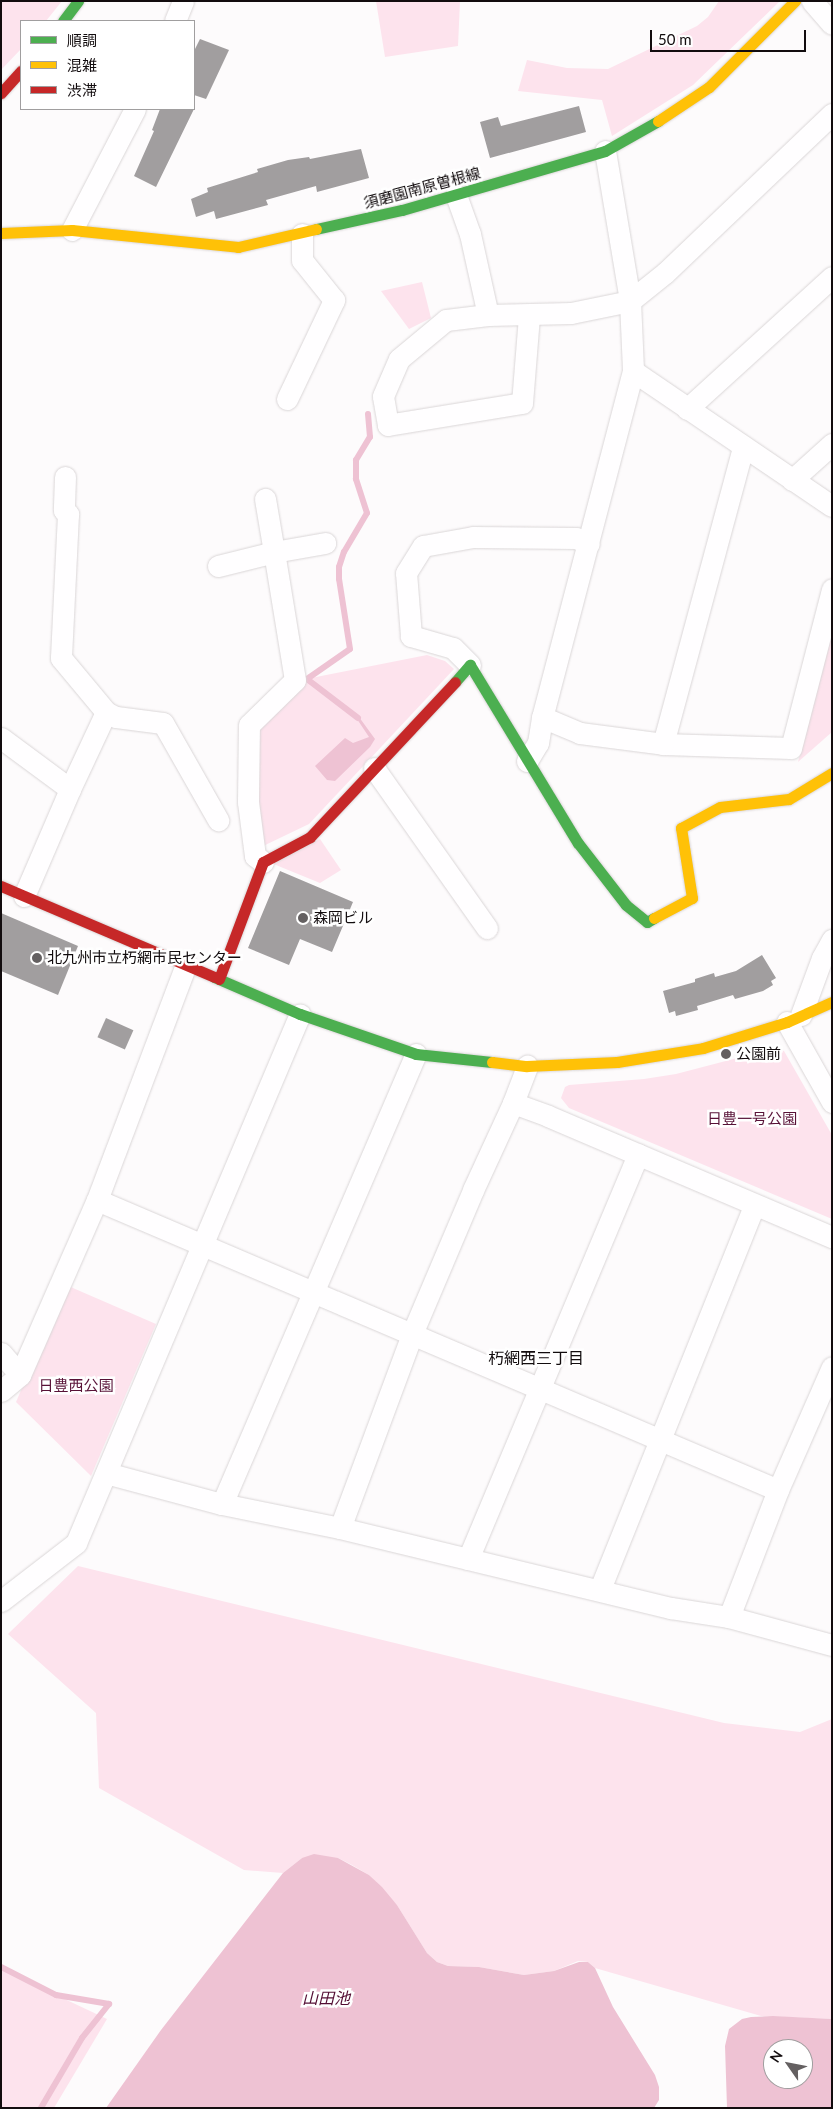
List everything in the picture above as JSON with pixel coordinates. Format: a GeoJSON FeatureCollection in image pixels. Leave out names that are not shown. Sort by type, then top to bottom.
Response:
{"type":"FeatureCollection","features":[{"type":"Feature","properties":{"kind":"main road"},"geometry":{"type":"LineString","coordinates":[[64,20],[78,1]]}},
{"type":"Feature","properties":{"kind":"main road","name":"須磨園南原曽根線"},"geometry":{"type":"LineString","coordinates":[[1,233],[72,230],[238,247],[302,234],[456,195],[605,151],[674,112],[709,86],[795,1]]}},
{"type":"Feature","properties":{"kind":"main road"},"geometry":{"type":"LineString","coordinates":[[1,93],[20,72]]}},
{"type":"Feature","properties":{"kind":"main road"},"geometry":{"type":"LineString","coordinates":[[219,979],[263,862],[310,837],[470,665],[578,843],[626,905],[647,922],[692,898],[681,828],[720,807],[790,799],[832,773]]}},
{"type":"Feature","properties":{"kind":"main road"},"geometry":{"type":"LineString","coordinates":[[1,886],[300,1014],[416,1054],[527,1066],[617,1062],[703,1048],[794,1019],[832,1002]]}},
{"type":"Feature","properties":{"kind":"street"},"geometry":{"type":"LineString","coordinates":[[175,20],[184,1]]}},
{"type":"Feature","properties":{"kind":"street"},"geometry":{"type":"LineString","coordinates":[[812,1],[832,24]]}},
{"type":"Feature","properties":{"kind":"street"},"geometry":{"type":"LineString","coordinates":[[72,230],[135,110]]}},
{"type":"Feature","properties":{"kind":"street"},"geometry":{"type":"LineString","coordinates":[[529,316],[522,403],[388,425],[382,396],[399,359],[446,320],[488,315],[529,316],[571,313],[630,301],[665,273],[832,114]]}},
{"type":"Feature","properties":{"kind":"street"},"geometry":{"type":"LineString","coordinates":[[527,761],[538,743],[542,717],[633,371],[630,301],[605,151]]}},
{"type":"Feature","properties":{"kind":"street"},"geometry":{"type":"LineString","coordinates":[[456,195],[470,234],[488,315]]}},
{"type":"Feature","properties":{"kind":"street"},"geometry":{"type":"LineString","coordinates":[[288,399],[334,300],[302,260],[302,234]]}},
{"type":"Feature","properties":{"kind":"street"},"geometry":{"type":"LineString","coordinates":[[687,409],[832,277]]}},
{"type":"Feature","properties":{"kind":"street"},"geometry":{"type":"LineString","coordinates":[[633,371],[832,506]]}},
{"type":"Feature","properties":{"kind":"street"},"geometry":{"type":"LineString","coordinates":[[792,480],[832,444]]}},
{"type":"Feature","properties":{"kind":"street"},"geometry":{"type":"LineString","coordinates":[[663,744],[743,447]]}},
{"type":"Feature","properties":{"kind":"street"},"geometry":{"type":"LineString","coordinates":[[65,477],[64,510],[68,514],[61,658],[106,712],[116,717],[163,723],[218,820]]}},
{"type":"Feature","properties":{"kind":"street"},"geometry":{"type":"LineString","coordinates":[[263,862],[255,856],[248,802],[249,725],[295,680],[265,499]]}},
{"type":"Feature","properties":{"kind":"street"},"geometry":{"type":"LineString","coordinates":[[470,665],[453,648],[411,636],[406,573],[423,546],[473,537],[576,538],[589,544]]}},
{"type":"Feature","properties":{"kind":"street"},"geometry":{"type":"LineString","coordinates":[[218,566],[274,552],[325,544]]}},
{"type":"Feature","properties":{"kind":"street"},"geometry":{"type":"LineString","coordinates":[[542,717],[580,733],[663,744],[791,748],[832,588]]}},
{"type":"Feature","properties":{"kind":"street"},"geometry":{"type":"LineString","coordinates":[[24,896],[70,789],[106,712]]}},
{"type":"Feature","properties":{"kind":"street"},"geometry":{"type":"LineString","coordinates":[[1,738],[70,789]]}},
{"type":"Feature","properties":{"kind":"street"},"geometry":{"type":"LineString","coordinates":[[374,768],[487,928]]}},
{"type":"Feature","properties":{"kind":"street"},"geometry":{"type":"LineString","coordinates":[[832,940],[794,1019],[832,1102]]}},
{"type":"Feature","properties":{"kind":"street"},"geometry":{"type":"LineString","coordinates":[[1,1391],[20,1375],[96,1200],[186,964]]}},
{"type":"Feature","properties":{"kind":"street"},"geometry":{"type":"LineString","coordinates":[[1,1601],[76,1543],[300,1014]]}},
{"type":"Feature","properties":{"kind":"street"},"geometry":{"type":"LineString","coordinates":[[222,1504],[416,1054]]}},
{"type":"Feature","properties":{"kind":"street"},"geometry":{"type":"LineString","coordinates":[[340,1528],[412,1334],[473,1190],[513,1103],[527,1066]]}},
{"type":"Feature","properties":{"kind":"street"},"geometry":{"type":"LineString","coordinates":[[513,1103],[832,1237]]}},
{"type":"Feature","properties":{"kind":"street"},"geometry":{"type":"LineString","coordinates":[[468,1559],[638,1154]]}},
{"type":"Feature","properties":{"kind":"street"},"geometry":{"type":"LineString","coordinates":[[96,1200],[778,1490]]}},
{"type":"Feature","properties":{"kind":"street"},"geometry":{"type":"LineString","coordinates":[[600,1589],[754,1205]]}},
{"type":"Feature","properties":{"kind":"street"},"geometry":{"type":"LineString","coordinates":[[1,1353],[20,1375]]}},
{"type":"Feature","properties":{"kind":"street"},"geometry":{"type":"LineString","coordinates":[[730,1617],[778,1490],[832,1368]]}},
{"type":"Feature","properties":{"kind":"street"},"geometry":{"type":"LineString","coordinates":[[106,1473],[222,1504],[340,1528],[600,1589],[671,1608],[730,1617],[832,1645]]}},
{"type":"Feature","properties":{"kind":"green space"},"geometry":{"type":"Polygon","coordinates":[[[1,1],[62,1],[47,20],[20,20],[20,50],[1,70],[1,1]]]}},
{"type":"Feature","properties":{"kind":"green space"},"geometry":{"type":"Polygon","coordinates":[[[376,1],[460,1],[458,46],[385,57],[376,1]]]}},
{"type":"Feature","properties":{"kind":"green space"},"geometry":{"type":"Polygon","coordinates":[[[719,1],[780,1],[693,85],[612,136],[602,100],[518,91],[527,60],[567,68],[608,69],[697,26],[708,17],[719,1]]]}},
{"type":"Feature","properties":{"kind":"green space"},"geometry":{"type":"Polygon","coordinates":[[[422,282],[431,318],[409,329],[381,291],[422,282]]]}},
{"type":"Feature","properties":{"kind":"green space"},"geometry":{"type":"Polygon","coordinates":[[[832,625],[832,732],[798,762],[832,625]]]}},
{"type":"Feature","properties":{"kind":"green space"},"geometry":{"type":"Polygon","coordinates":[[[427,655],[445,661],[454,669],[309,824],[259,848],[254,730],[301,680],[427,655]]]}},
{"type":"Feature","properties":{"kind":"green space"},"geometry":{"type":"Polygon","coordinates":[[[320,839],[341,870],[320,883],[271,863],[320,839]]]}},
{"type":"Feature","properties":{"kind":"green space","name":"日豊一号公園"},"geometry":{"type":"Polygon","coordinates":[[[775,1048],[784,1051],[832,1135],[832,1219],[569,1108],[561,1098],[565,1087],[569,1085],[644,1079],[676,1074],[775,1048]]]}},
{"type":"Feature","properties":{"kind":"green space","name":"日豊西公園"},"geometry":{"type":"Polygon","coordinates":[[[66,1285],[156,1324],[91,1476],[16,1402],[66,1285]]]}},
{"type":"Feature","properties":{"kind":"green space"},"geometry":{"type":"Polygon","coordinates":[[[78,1566],[724,1723],[800,1732],[832,1719],[832,2019],[761,2016],[595,1968],[588,1962],[578,1961],[554,1971],[524,1975],[479,1967],[448,1966],[437,1962],[427,1953],[397,1905],[369,1875],[352,1865],[338,1858],[302,1858],[283,1873],[244,1870],[99,1788],[96,1713],[8,1634],[78,1566]]]}},
{"type":"Feature","properties":{"kind":"green space"},"geometry":{"type":"Polygon","coordinates":[[[1,1969],[107,2019],[54,2108],[1,2108],[1,1969]]]}},
{"type":"Feature","properties":{"kind":"water"},"geometry":{"type":"Polygon","coordinates":[[[359,717],[375,739],[370,747],[335,781],[327,780],[315,766],[345,738],[353,743],[369,737],[357,719],[359,717]]]}},
{"type":"Feature","properties":{"kind":"water","name":"山田池"},"geometry":{"type":"Polygon","coordinates":[[[314,1854],[338,1858],[369,1875],[397,1905],[427,1953],[437,1962],[448,1966],[479,1967],[524,1975],[554,1971],[579,1962],[588,1962],[595,1968],[613,2007],[655,2075],[659,2087],[659,2100],[654,2108],[106,2108],[161,2030],[283,1873],[302,1858],[314,1854]]]}},
{"type":"Feature","properties":{"kind":"water"},"geometry":{"type":"Polygon","coordinates":[[[773,2016],[832,2019],[832,2108],[727,2108],[725,2046],[729,2029],[742,2019],[773,2016]]]}},
{"type":"Feature","properties":{"kind":"building"},"geometry":{"type":"Polygon","coordinates":[[[200,39],[229,50],[206,99],[195,95],[195,49],[200,39]]]}},
{"type":"Feature","properties":{"kind":"building"},"geometry":{"type":"Polygon","coordinates":[[[579,106],[586,132],[490,158],[480,122],[498,117],[501,126],[579,106]]]}},
{"type":"Feature","properties":{"kind":"building"},"geometry":{"type":"Polygon","coordinates":[[[160,110],[194,110],[156,187],[134,176],[154,131],[152,130],[160,110]]]}},
{"type":"Feature","properties":{"kind":"building"},"geometry":{"type":"Polygon","coordinates":[[[361,149],[369,178],[317,192],[316,186],[266,200],[268,205],[216,219],[214,211],[196,217],[191,199],[208,192],[207,188],[258,172],[257,169],[288,160],[309,157],[310,159],[361,149]]]}},
{"type":"Feature","properties":{"kind":"building","name":"森岡ビル"},"geometry":{"type":"Polygon","coordinates":[[[280,871],[353,902],[332,952],[300,939],[289,965],[248,948],[280,871]]]}},
{"type":"Feature","properties":{"kind":"building","name":"北九州市立朽網市民センター"},"geometry":{"type":"Polygon","coordinates":[[[1,913],[78,946],[58,995],[1,971],[1,913]]]}},
{"type":"Feature","properties":{"kind":"building"},"geometry":{"type":"Polygon","coordinates":[[[762,955],[776,978],[771,981],[773,985],[763,991],[735,999],[733,995],[697,1006],[698,1010],[676,1016],[675,1011],[669,1013],[663,991],[695,982],[695,979],[714,973],[715,977],[736,971],[762,955]]]}},
{"type":"Feature","properties":{"kind":"building"},"geometry":{"type":"Polygon","coordinates":[[[106,1018],[133,1030],[125,1049],[97,1037],[106,1018]]]}},
{"type":"Feature","properties":{"kind":"waterway"},"geometry":{"type":"LineString","coordinates":[[358,718],[307,679],[350,649],[339,579],[339,567],[344,552],[367,513],[356,479],[356,460],[370,437],[368,414]]}},
{"type":"Feature","properties":{"kind":"waterway"},"geometry":{"type":"LineString","coordinates":[[1,1967],[56,1995],[109,2004],[82,2038],[41,2108]]}},
{"type":"Feature","properties":{"kind":"traffic: fast"},"geometry":{"type":"LineString","coordinates":[[64,20],[78,1]]}},
{"type":"Feature","properties":{"kind":"traffic: fast"},"geometry":{"type":"LineString","coordinates":[[316,229],[402,210],[605,151],[658,121]]}},
{"type":"Feature","properties":{"kind":"traffic: fast"},"geometry":{"type":"LineString","coordinates":[[455,682],[470,665],[578,843],[626,905],[647,922],[654,918]]}},
{"type":"Feature","properties":{"kind":"traffic: fast"},"geometry":{"type":"LineString","coordinates":[[214,977],[300,1014],[416,1054],[492,1062]]}},
{"type":"Feature","properties":{"kind":"traffic: slow"},"geometry":{"type":"LineString","coordinates":[[658,121],[709,87],[795,1]]}},
{"type":"Feature","properties":{"kind":"traffic: slow"},"geometry":{"type":"LineString","coordinates":[[1,233],[72,230],[238,247],[316,229]]}},
{"type":"Feature","properties":{"kind":"traffic: slow"},"geometry":{"type":"LineString","coordinates":[[654,918],[692,898],[681,828],[720,807],[789,799],[832,773]]}},
{"type":"Feature","properties":{"kind":"traffic: slow"},"geometry":{"type":"LineString","coordinates":[[492,1062],[527,1066],[617,1062],[703,1048],[787,1022],[832,1002]]}},
{"type":"Feature","properties":{"kind":"traffic: jam"},"geometry":{"type":"LineString","coordinates":[[1,93],[20,72]]}},
{"type":"Feature","properties":{"kind":"traffic: jam"},"geometry":{"type":"LineString","coordinates":[[219,979],[263,862],[310,837],[455,682]]}},
{"type":"Feature","properties":{"kind":"traffic: jam"},"geometry":{"type":"LineString","coordinates":[[1,886],[214,977]]}},
{"type":"Feature","properties":{"kind":"place","name":"森岡ビル"},"geometry":{"type":"Point","coordinates":[303,918]}},
{"type":"Feature","properties":{"kind":"place","name":"北九州市立朽網市民センター"},"geometry":{"type":"Point","coordinates":[37,958]}},
{"type":"Feature","properties":{"kind":"place","name":"公園前"},"geometry":{"type":"Point","coordinates":[726,1054]}},
{"type":"Feature","properties":{"kind":"district","name":"朽網西三丁目"},"geometry":{"type":"Point","coordinates":[536,1358]}}]}
